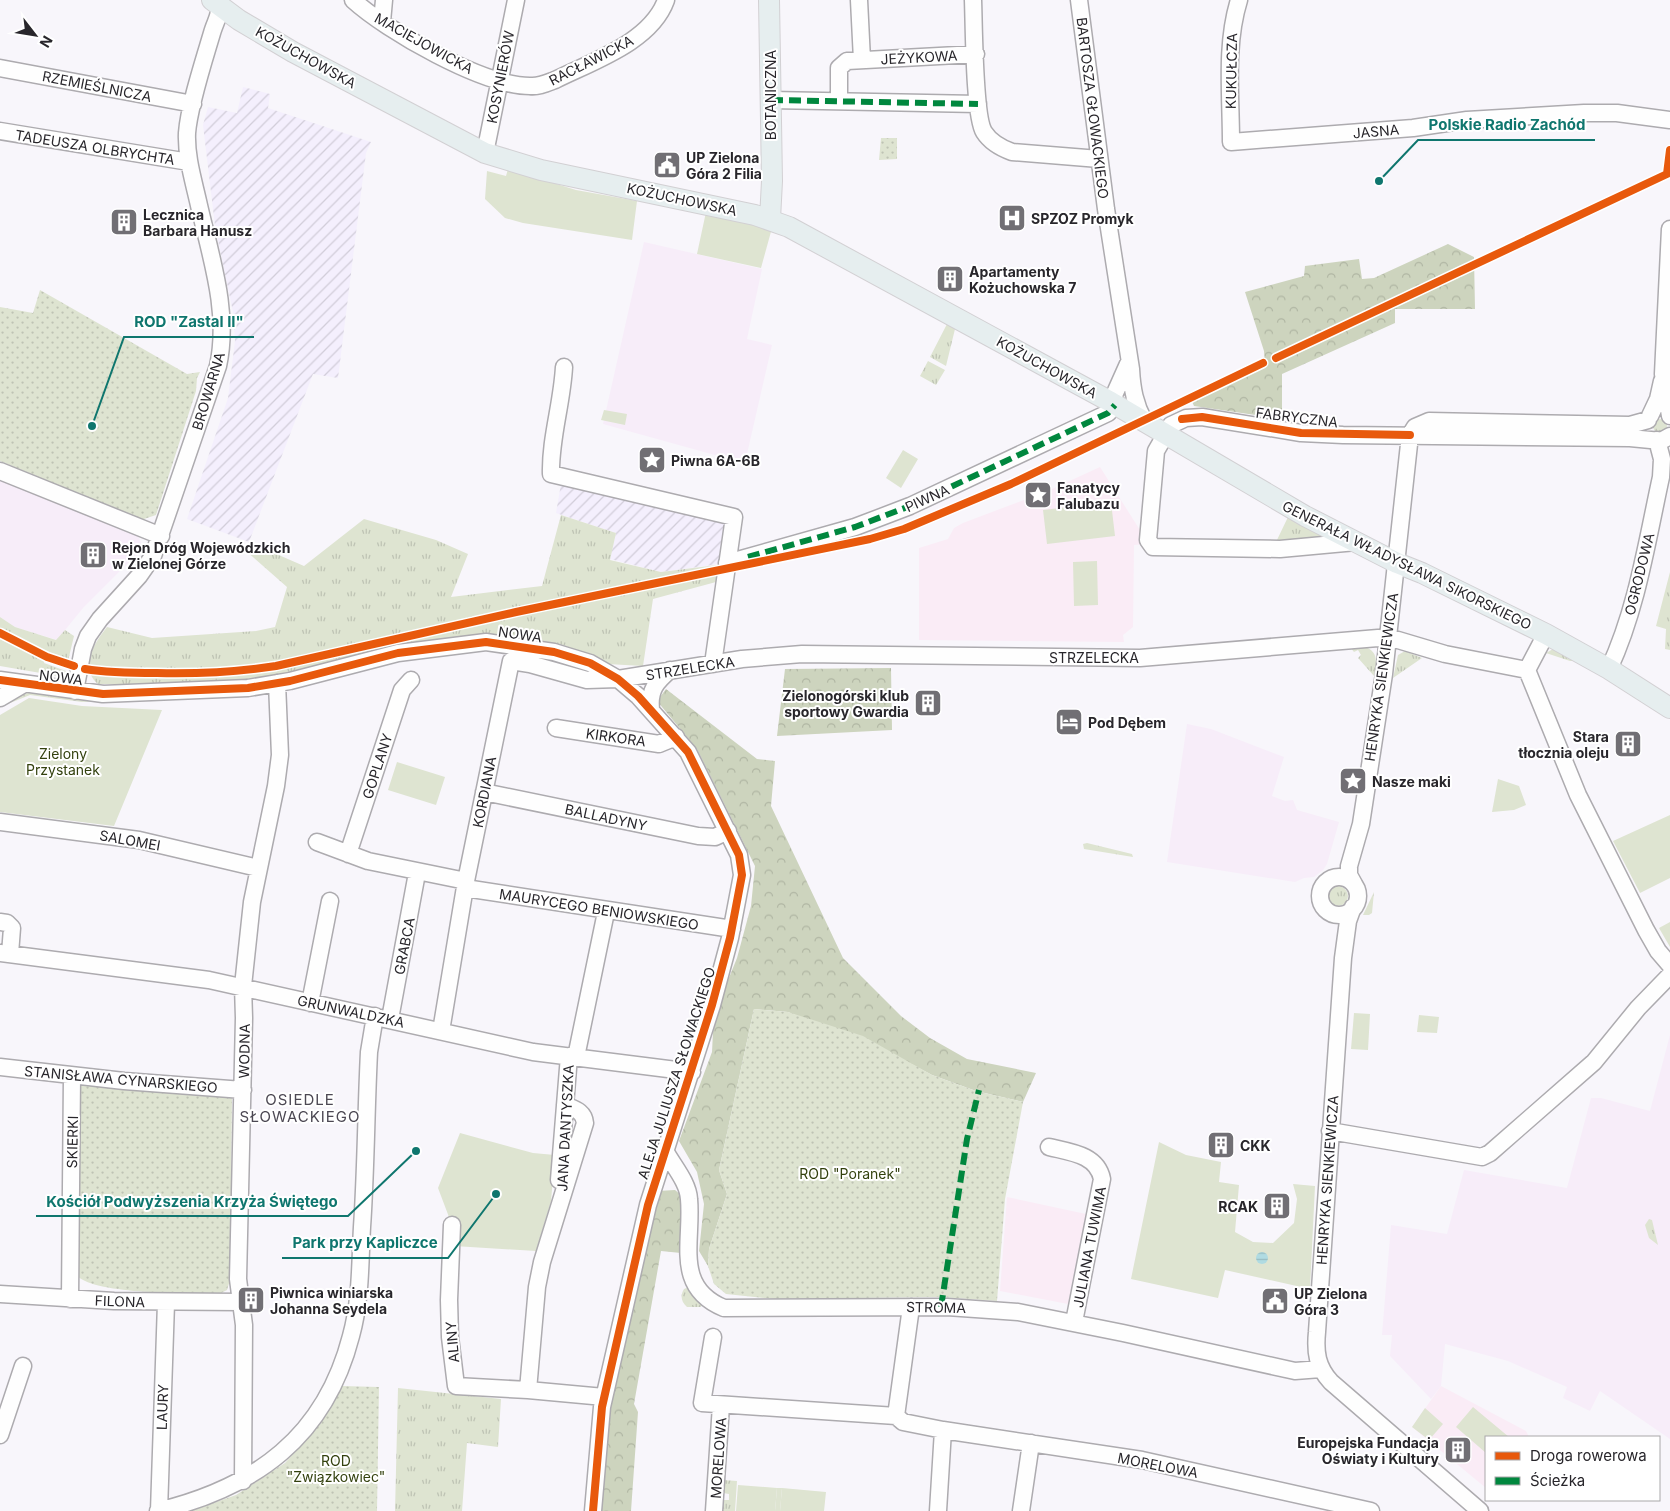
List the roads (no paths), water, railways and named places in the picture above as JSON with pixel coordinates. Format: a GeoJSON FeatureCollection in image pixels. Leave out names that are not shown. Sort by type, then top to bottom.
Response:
{"type":"FeatureCollection","features":[{"type":"Feature","properties":{"kind":"main road","name":"BOTANICZNA"},"geometry":{"type":"LineString","coordinates":[[769,0],[772,186],[770,219]]}},
{"type":"Feature","properties":{"kind":"main road","name":"KOŻUCHOWSKA"},"geometry":{"type":"LineString","coordinates":[[218,2],[293,52],[485,153],[541,170],[749,213],[789,227],[1144,421]]}},
{"type":"Feature","properties":{"kind":"main road"},"geometry":{"type":"LineString","coordinates":[[749,213],[760,205],[772,186]]}},
{"type":"Feature","properties":{"kind":"main road","name":"GENERAŁA WŁADYSŁAWA SIKORSKIEGO"},"geometry":{"type":"LineString","coordinates":[[1144,421],[1273,498],[1397,563],[1422,573],[1546,634],[1609,669],[1670,708]]}},
{"type":"Feature","properties":{"kind":"street","name":"MACIEJOWICKA"},"geometry":{"type":"LineString","coordinates":[[353,0],[382,22],[443,56],[483,75],[499,80]]}},
{"type":"Feature","properties":{"kind":"street"},"geometry":{"type":"LineString","coordinates":[[382,22],[384,0]]}},
{"type":"Feature","properties":{"kind":"street","name":"KOSYNIERÓW"},"geometry":{"type":"LineString","coordinates":[[485,153],[515,0]]}},
{"type":"Feature","properties":{"kind":"street","name":"RACŁAWICKA"},"geometry":{"type":"LineString","coordinates":[[499,80],[527,86],[541,85],[555,80],[639,36],[655,21],[666,0]]}},
{"type":"Feature","properties":{"kind":"street","name":"JEŻYKOWA"},"geometry":{"type":"LineString","coordinates":[[859,0],[862,60]]}},
{"type":"Feature","properties":{"kind":"street"},"geometry":{"type":"LineString","coordinates":[[973,0],[978,104],[980,124],[984,132],[1001,148],[1026,154],[1099,159]]}},
{"type":"Feature","properties":{"kind":"street","name":"BARTOSZA GŁOWACKIEGO"},"geometry":{"type":"LineString","coordinates":[[1079,0],[1129,373],[1136,406],[1144,421]]}},
{"type":"Feature","properties":{"kind":"street","name":"KUKUŁCZA"},"geometry":{"type":"LineString","coordinates":[[1230,142],[1231,41],[1239,0]]}},
{"type":"Feature","properties":{"kind":"street","name":"BROWARNA"},"geometry":{"type":"LineString","coordinates":[[75,691],[83,649],[88,636],[147,566],[161,536],[218,366],[222,348],[222,309],[189,162],[187,131],[218,2]]}},
{"type":"Feature","properties":{"kind":"street","name":"JEŻYKOWA"},"geometry":{"type":"LineString","coordinates":[[839,101],[839,68],[847,61],[976,54]]}},
{"type":"Feature","properties":{"kind":"street","name":"RZEMIEŚLNICZA"},"geometry":{"type":"LineString","coordinates":[[0,68],[193,104]]}},
{"type":"Feature","properties":{"kind":"street"},"geometry":{"type":"LineString","coordinates":[[771,100],[978,104]]}},
{"type":"Feature","properties":{"kind":"street","name":"JASNA"},"geometry":{"type":"LineString","coordinates":[[1230,142],[1413,128],[1467,120],[1584,113],[1617,113],[1670,120]]}},
{"type":"Feature","properties":{"kind":"street","name":"TADEUSZA OLBRYCHTA"},"geometry":{"type":"LineString","coordinates":[[0,131],[189,162]]}},
{"type":"Feature","properties":{"kind":"street"},"geometry":{"type":"LineString","coordinates":[[1649,418],[1658,399],[1663,374],[1670,229]]}},
{"type":"Feature","properties":{"kind":"street"},"geometry":{"type":"LineString","coordinates":[[564,368],[563,396],[551,456],[551,474],[734,517],[713,664]]}},
{"type":"Feature","properties":{"kind":"street"},"geometry":{"type":"LineString","coordinates":[[1092,392],[1129,373]]}},
{"type":"Feature","properties":{"kind":"street"},"geometry":{"type":"LineString","coordinates":[[1115,405],[1129,373]]}},
{"type":"Feature","properties":{"kind":"street"},"geometry":{"type":"LineString","coordinates":[[1663,374],[1670,416]]}},
{"type":"Feature","properties":{"kind":"street","name":"PIWNA"},"geometry":{"type":"LineString","coordinates":[[727,563],[855,527],[910,506],[1108,413],[1115,405]]}},
{"type":"Feature","properties":{"kind":"street"},"geometry":{"type":"LineString","coordinates":[[1410,435],[1415,427],[1430,421],[1630,425],[1663,413],[1670,416]]}},
{"type":"Feature","properties":{"kind":"street","name":"FABRYCZNA"},"geometry":{"type":"LineString","coordinates":[[1166,434],[1171,425],[1194,416],[1301,433],[1660,438]]}},
{"type":"Feature","properties":{"kind":"street","name":"OGRODOWA"},"geometry":{"type":"LineString","coordinates":[[1649,418],[1646,428],[1660,438],[1662,477]]}},
{"type":"Feature","properties":{"kind":"street"},"geometry":{"type":"LineString","coordinates":[[1166,434],[1156,451],[1148,540],[1153,547],[1280,549],[1356,542]]}},
{"type":"Feature","properties":{"kind":"street","name":"HENRYKA SIENKIEWICZA"},"geometry":{"type":"LineString","coordinates":[[1354,884],[1349,875],[1349,866],[1361,824],[1363,799],[1389,638],[1410,435]]}},
{"type":"Feature","properties":{"kind":"street","name":"OGRODOWA"},"geometry":{"type":"LineString","coordinates":[[1609,669],[1630,611],[1662,477],[1670,455]]}},
{"type":"Feature","properties":{"kind":"street"},"geometry":{"type":"LineString","coordinates":[[0,471],[161,536]]}},
{"type":"Feature","properties":{"kind":"street"},"geometry":{"type":"LineString","coordinates":[[1546,634],[1527,670],[1578,795],[1638,915],[1658,951],[1670,965]]}},
{"type":"Feature","properties":{"kind":"street","name":"STRZELECKA"},"geometry":{"type":"LineString","coordinates":[[618,679],[713,664],[792,655],[842,653],[1140,658],[1360,638],[1389,638],[1410,642],[1451,656],[1527,670]]}},
{"type":"Feature","properties":{"kind":"street","name":"NOWA"},"geometry":{"type":"LineString","coordinates":[[0,680],[22,685],[107,694],[248,688],[277,683],[398,653],[486,642],[544,650],[569,656],[590,664],[618,679]]}},
{"type":"Feature","properties":{"kind":"street","name":"KORDIANA"},"geometry":{"type":"LineString","coordinates":[[441,1031],[466,885],[511,661],[530,664],[587,680],[618,679]]}},
{"type":"Feature","properties":{"kind":"street"},"geometry":{"type":"LineString","coordinates":[[651,709],[652,690],[657,681],[670,670]]}},
{"type":"Feature","properties":{"kind":"street","name":"ALEJA JULIUSZA SŁOWACKIEGO"},"geometry":{"type":"LineString","coordinates":[[593,1511],[604,1398],[653,1185],[692,1072],[732,929],[742,871],[739,854],[688,752],[651,709],[618,679]]}},
{"type":"Feature","properties":{"kind":"street","name":"GOPLANY"},"geometry":{"type":"LineString","coordinates":[[348,854],[402,690],[411,680]]}},
{"type":"Feature","properties":{"kind":"street","name":"WODNA"},"geometry":{"type":"LineString","coordinates":[[242,1481],[244,1325],[240,1302],[243,986],[252,902],[276,786],[280,754],[277,683]]}},
{"type":"Feature","properties":{"kind":"street"},"geometry":{"type":"LineString","coordinates":[[0,698],[22,685]]}},
{"type":"Feature","properties":{"kind":"street","name":"KIRKORA"},"geometry":{"type":"LineString","coordinates":[[556,728],[660,744],[676,737]]}},
{"type":"Feature","properties":{"kind":"street","name":"BALLADYNY"},"geometry":{"type":"LineString","coordinates":[[484,792],[698,836],[715,837],[728,831]]}},
{"type":"Feature","properties":{"kind":"street","name":"HENRYKA SIENKIEWICZA"},"geometry":{"type":"LineString","coordinates":[[1329,880],[1339,862],[1363,799]]}},
{"type":"Feature","properties":{"kind":"street","name":"SALOMEI"},"geometry":{"type":"LineString","coordinates":[[0,822],[139,840],[258,868]]}},
{"type":"Feature","properties":{"kind":"street","name":"MAURYCEGO BENIOWSKIEGO"},"geometry":{"type":"LineString","coordinates":[[317,842],[348,854],[466,885],[606,912],[732,929]]}},
{"type":"Feature","properties":{"kind":"street","name":"GRABCA"},"geometry":{"type":"LineString","coordinates":[[158,1511],[203,1499],[242,1481],[280,1454],[311,1422],[336,1378],[351,1336],[360,1281],[369,1052],[382,1018],[417,873]]}},
{"type":"Feature","properties":{"kind":"street"},"geometry":{"type":"LineString","coordinates":[[1345,878],[1354,884],[1357,893],[1353,907],[1344,913],[1328,911],[1321,902],[1320,893],[1329,880],[1345,878]]}},
{"type":"Feature","properties":{"kind":"street"},"geometry":{"type":"LineString","coordinates":[[310,1003],[330,901]]}},
{"type":"Feature","properties":{"kind":"street","name":"HENRYKA SIENKIEWICZA"},"geometry":{"type":"LineString","coordinates":[[1321,1369],[1316,1348],[1330,1131],[1343,958],[1348,921],[1353,907]]}},
{"type":"Feature","properties":{"kind":"street","name":"HENRYKA SIENKIEWICZA"},"geometry":{"type":"LineString","coordinates":[[1328,911],[1340,938],[1343,958]]}},
{"type":"Feature","properties":{"kind":"street","name":"JANA DANTYSZKA"},"geometry":{"type":"LineString","coordinates":[[528,1390],[542,1262],[562,1192],[585,1123],[585,1117],[580,1112],[565,1105],[572,1057],[606,912]]}},
{"type":"Feature","properties":{"kind":"street","name":"GRUNWALDZKA"},"geometry":{"type":"LineString","coordinates":[[0,922],[7,923],[12,928],[5,953],[209,980],[534,1052],[692,1072]]}},
{"type":"Feature","properties":{"kind":"street"},"geometry":{"type":"LineString","coordinates":[[1330,1131],[1482,1157],[1594,1062],[1638,1008],[1670,976]]}},
{"type":"Feature","properties":{"kind":"street","name":"STANISŁAWA CYNARSKIEGO"},"geometry":{"type":"LineString","coordinates":[[0,1067],[72,1076],[243,1090]]}},
{"type":"Feature","properties":{"kind":"street","name":"SKIERKI"},"geometry":{"type":"LineString","coordinates":[[70,1299],[72,1076]]}},
{"type":"Feature","properties":{"kind":"street","name":"JULIANA TUWIMA"},"geometry":{"type":"LineString","coordinates":[[1049,1147],[1085,1157],[1094,1163],[1102,1179],[1074,1322]]}},
{"type":"Feature","properties":{"kind":"street","name":"STROMA"},"geometry":{"type":"LineString","coordinates":[[663,1153],[667,1154],[687,1188],[690,1199],[688,1263],[693,1279],[703,1296],[724,1308],[911,1307],[996,1310],[1074,1322],[1295,1371],[1321,1369]]}},
{"type":"Feature","properties":{"kind":"street"},"geometry":{"type":"LineString","coordinates":[[653,1185],[669,1178],[676,1180],[687,1188]]}},
{"type":"Feature","properties":{"kind":"street","name":"ALINY"},"geometry":{"type":"LineString","coordinates":[[452,1225],[449,1300],[450,1337],[456,1386],[528,1390]]}},
{"type":"Feature","properties":{"kind":"street","name":"FILONA"},"geometry":{"type":"LineString","coordinates":[[0,1295],[166,1303],[240,1302]]}},
{"type":"Feature","properties":{"kind":"street","name":"LAURY"},"geometry":{"type":"LineString","coordinates":[[158,1511],[166,1303]]}},
{"type":"Feature","properties":{"kind":"street"},"geometry":{"type":"LineString","coordinates":[[896,1416],[911,1307]]}},
{"type":"Feature","properties":{"kind":"street","name":"MORELOWA"},"geometry":{"type":"LineString","coordinates":[[713,1337],[702,1403],[722,1406],[896,1416],[903,1422],[913,1425],[1142,1460],[1371,1511]]}},
{"type":"Feature","properties":{"kind":"street"},"geometry":{"type":"LineString","coordinates":[[0,1435],[23,1366]]}},
{"type":"Feature","properties":{"kind":"street"},"geometry":{"type":"LineString","coordinates":[[1321,1369],[1331,1382],[1478,1510]]}},
{"type":"Feature","properties":{"kind":"street"},"geometry":{"type":"LineString","coordinates":[[528,1390],[604,1398]]}},
{"type":"Feature","properties":{"kind":"street","name":"MORELOWA"},"geometry":{"type":"LineString","coordinates":[[714,1511],[722,1406]]}},
{"type":"Feature","properties":{"kind":"street"},"geometry":{"type":"LineString","coordinates":[[938,1511],[943,1430]]}},
{"type":"Feature","properties":{"kind":"street"},"geometry":{"type":"LineString","coordinates":[[1021,1511],[1031,1443]]}},
{"type":"Feature","properties":{"kind":"water"},"geometry":{"type":"Polygon","coordinates":[[[1260,1252],[1264,1252],[1268,1258],[1264,1264],[1260,1264],[1256,1260],[1256,1256],[1260,1252]]]}},
{"type":"Feature","properties":{"kind":"place","name":"UP Zielona Góra 2 Filia"},"geometry":{"type":"Point","coordinates":[667,165]}},
{"type":"Feature","properties":{"kind":"place","name":"Polskie Radio Zachód"},"geometry":{"type":"Point","coordinates":[1379,181]}},
{"type":"Feature","properties":{"kind":"place","name":"SPZOZ Promyk"},"geometry":{"type":"Point","coordinates":[1012,218]}},
{"type":"Feature","properties":{"kind":"place","name":"Lecznica Barbara Hanusz"},"geometry":{"type":"Point","coordinates":[124,222]}},
{"type":"Feature","properties":{"kind":"place","name":"Apartamenty Kożuchowska 7"},"geometry":{"type":"Point","coordinates":[950,279]}},
{"type":"Feature","properties":{"kind":"place","name":"ROD \"Zastal II\""},"geometry":{"type":"Point","coordinates":[92,426]}},
{"type":"Feature","properties":{"kind":"place","name":"Piwna 6A-6B"},"geometry":{"type":"Point","coordinates":[652,460]}},
{"type":"Feature","properties":{"kind":"place","name":"Fanatycy Falubazu"},"geometry":{"type":"Point","coordinates":[1038,495]}},
{"type":"Feature","properties":{"kind":"place","name":"Rejon Dróg Wojewódzkich w Zielonej Górze"},"geometry":{"type":"Point","coordinates":[93,555]}},
{"type":"Feature","properties":{"kind":"place","name":"Zielonogórski klub sportowy Gwardia"},"geometry":{"type":"Point","coordinates":[928,703]}},
{"type":"Feature","properties":{"kind":"place","name":"Pod Dębem"},"geometry":{"type":"Point","coordinates":[1069,722]}},
{"type":"Feature","properties":{"kind":"place","name":"Stara tłocznia oleju"},"geometry":{"type":"Point","coordinates":[1628,744]}},
{"type":"Feature","properties":{"kind":"place","name":"Nasze maki"},"geometry":{"type":"Point","coordinates":[1353,781]}},
{"type":"Feature","properties":{"kind":"place","name":"CKK"},"geometry":{"type":"Point","coordinates":[1221,1145]}},
{"type":"Feature","properties":{"kind":"place","name":"Kościół Podwyższenia Krzyża Świętego"},"geometry":{"type":"Point","coordinates":[416,1151]}},
{"type":"Feature","properties":{"kind":"place","name":"Park przy Kapliczce"},"geometry":{"type":"Point","coordinates":[496,1194]}},
{"type":"Feature","properties":{"kind":"place","name":"RCAK"},"geometry":{"type":"Point","coordinates":[1277,1206]}},
{"type":"Feature","properties":{"kind":"place","name":"Piwnica winiarska Johanna Seydela"},"geometry":{"type":"Point","coordinates":[251,1300]}},
{"type":"Feature","properties":{"kind":"place","name":"UP Zielona Góra 3"},"geometry":{"type":"Point","coordinates":[1275,1301]}},
{"type":"Feature","properties":{"kind":"place","name":"Europejska Fundacja Oświaty i Kultury"},"geometry":{"type":"Point","coordinates":[1458,1450]}},
{"type":"Feature","properties":{"kind":"district","name":"OSIEDLE SŁOWACKIEGO"},"geometry":{"type":"Point","coordinates":[300,1108]}},
{"type":"Feature","properties":{"kind":"park label","name":"Zielony Przystanek"},"geometry":{"type":"Point","coordinates":[63,762]}},
{"type":"Feature","properties":{"kind":"park label","name":"ROD \"Poranek\""},"geometry":{"type":"Point","coordinates":[850,1173]}},
{"type":"Feature","properties":{"kind":"park label","name":"ROD \"Związkowiec\""},"geometry":{"type":"Point","coordinates":[336,1468]}}]}
